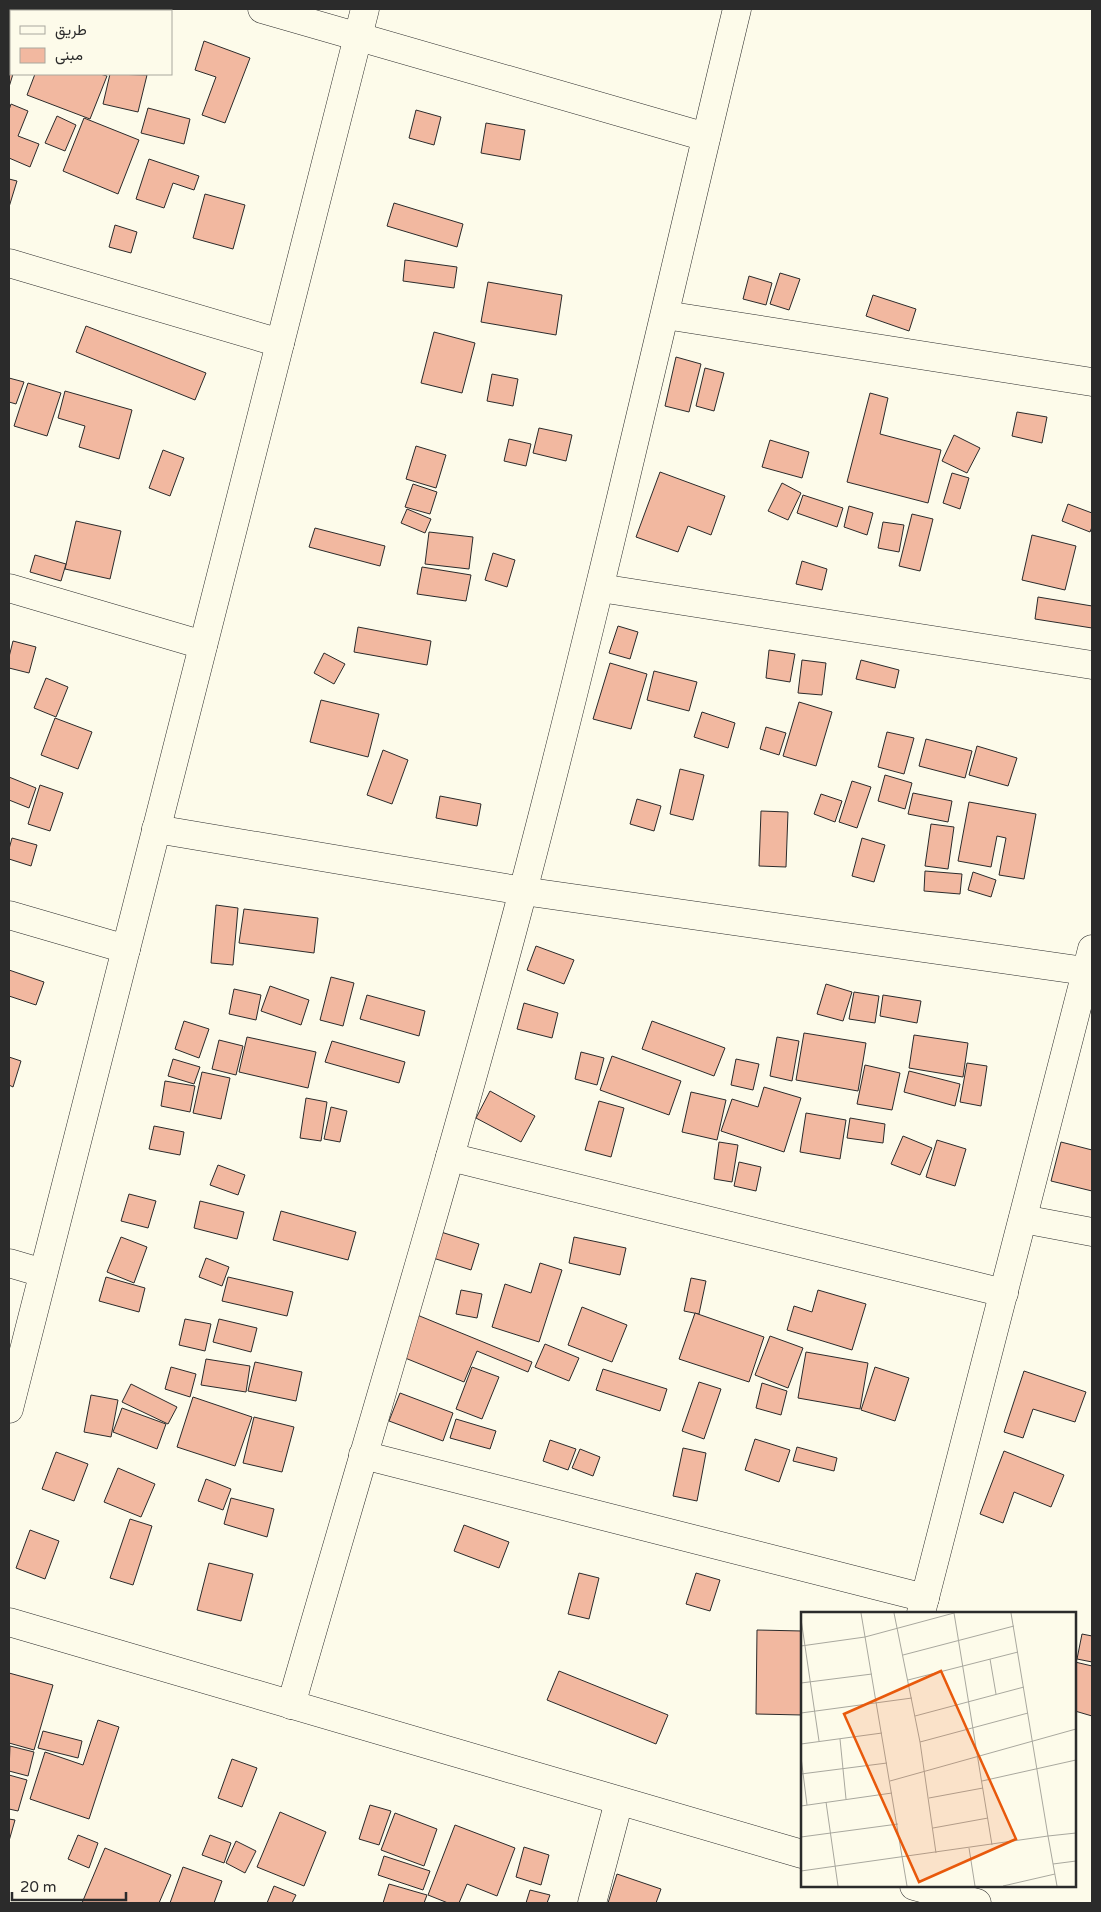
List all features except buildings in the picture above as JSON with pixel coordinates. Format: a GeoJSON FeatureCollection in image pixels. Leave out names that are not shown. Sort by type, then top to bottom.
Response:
{"type":"FeatureCollection","features":[{"type":"Feature","properties":{"kind":"street"},"geometry":{"type":"LineString","coordinates":[[262,9],[706,137]]}},
{"type":"Feature","properties":{"kind":"street"},"geometry":{"type":"LineString","coordinates":[[9,1409],[365,9]]}},
{"type":"Feature","properties":{"kind":"street"},"geometry":{"type":"LineString","coordinates":[[291,1705],[450,1157],[523,891],[600,588],[737,9]]}},
{"type":"Feature","properties":{"kind":"street"},"geometry":{"type":"LineString","coordinates":[[9,264],[280,343]]}},
{"type":"Feature","properties":{"kind":"street"},"geometry":{"type":"LineString","coordinates":[[666,315],[1092,382]]}},
{"type":"Feature","properties":{"kind":"street"},"geometry":{"type":"LineString","coordinates":[[9,588],[203,645]]}},
{"type":"Feature","properties":{"kind":"street"},"geometry":{"type":"LineString","coordinates":[[600,588],[1092,665]]}},
{"type":"Feature","properties":{"kind":"street"},"geometry":{"type":"LineString","coordinates":[[156,829],[523,891],[1090,964],[1022,1219],[923,1606],[363,1455]]}},
{"type":"Feature","properties":{"kind":"street"},"geometry":{"type":"LineString","coordinates":[[9,915],[126,949]]}},
{"type":"Feature","properties":{"kind":"street"},"geometry":{"type":"LineString","coordinates":[[450,1157],[1004,1293]]}},
{"type":"Feature","properties":{"kind":"street"},"geometry":{"type":"LineString","coordinates":[[1022,1219],[1092,1232]]}},
{"type":"Feature","properties":{"kind":"street"},"geometry":{"type":"LineString","coordinates":[[9,1263],[43,1273]]}},
{"type":"Feature","properties":{"kind":"street"},"geometry":{"type":"LineString","coordinates":[[9,1622],[801,1854]]}},
{"type":"Feature","properties":{"kind":"street"},"geometry":{"type":"LineString","coordinates":[[592,1903],[619,1801]]}},
{"type":"Feature","properties":{"kind":"street"},"geometry":{"type":"LineString","coordinates":[[918,1887],[977,1903]]}}]}
